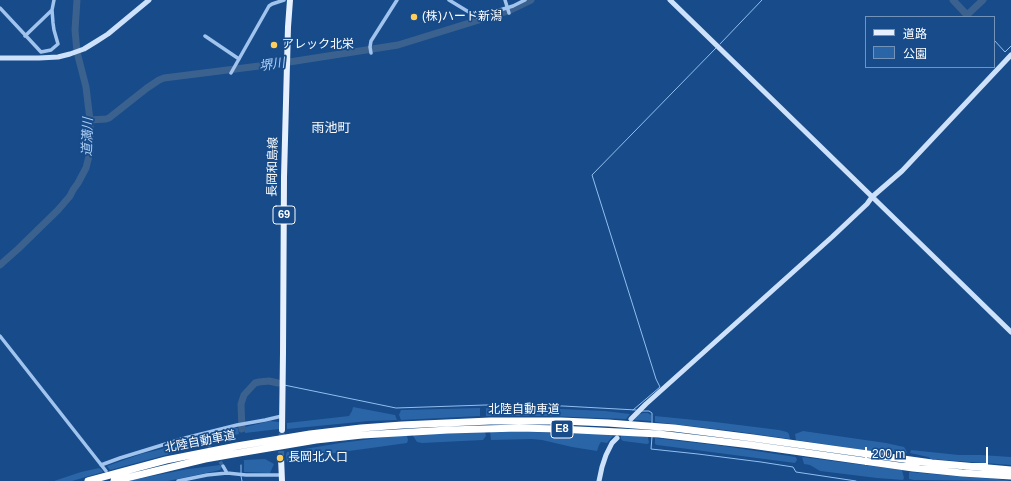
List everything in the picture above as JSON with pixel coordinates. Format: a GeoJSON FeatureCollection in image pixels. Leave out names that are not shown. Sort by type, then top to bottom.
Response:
{"type":"FeatureCollection","features":[{"type":"Feature","properties":{"kind":"highway","name":"北陸自動車道"},"geometry":{"type":"LineString","coordinates":[[88,481],[166,460],[310,434],[402,424],[490,421],[608,423],[674,428],[932,463],[1011,470]]}},
{"type":"Feature","properties":{"kind":"highway","name":"北陸自動車道"},"geometry":{"type":"LineString","coordinates":[[114,481],[205,459],[316,440],[362,435],[512,428],[659,434],[751,445],[921,469],[1011,476]]}},
{"type":"Feature","properties":{"kind":"main road","name":"長岡和島線"},"geometry":{"type":"LineString","coordinates":[[282,430],[284,353],[284,177],[290,0]]}},
{"type":"Feature","properties":{"kind":"main road"},"geometry":{"type":"LineString","coordinates":[[281,457],[282,478]]}},
{"type":"Feature","properties":{"kind":"street"},"geometry":{"type":"LineString","coordinates":[[0,8],[41,52],[51,50],[58,44],[54,30],[52,10],[54,0]]}},
{"type":"Feature","properties":{"kind":"street"},"geometry":{"type":"LineString","coordinates":[[0,58],[58,57],[84,49],[108,34],[149,0]]}},
{"type":"Feature","properties":{"kind":"street"},"geometry":{"type":"LineString","coordinates":[[231,73],[269,6],[284,0]]}},
{"type":"Feature","properties":{"kind":"street"},"geometry":{"type":"LineString","coordinates":[[371,53],[371,41],[397,0]]}},
{"type":"Feature","properties":{"kind":"street"},"geometry":{"type":"LineString","coordinates":[[449,0],[477,16],[513,6],[525,0]]}},
{"type":"Feature","properties":{"kind":"street"},"geometry":{"type":"LineString","coordinates":[[505,0],[509,14]]}},
{"type":"Feature","properties":{"kind":"street"},"geometry":{"type":"LineString","coordinates":[[670,0],[1011,332]]}},
{"type":"Feature","properties":{"kind":"street"},"geometry":{"type":"LineString","coordinates":[[26,36],[52,10]]}},
{"type":"Feature","properties":{"kind":"street"},"geometry":{"type":"LineString","coordinates":[[205,36],[239,59]]}},
{"type":"Feature","properties":{"kind":"street"},"geometry":{"type":"LineString","coordinates":[[632,418],[832,237],[867,204],[872,197],[911,162],[1011,55]]}},
{"type":"Feature","properties":{"kind":"street"},"geometry":{"type":"LineString","coordinates":[[0,336],[106,471]]}},
{"type":"Feature","properties":{"kind":"street"},"geometry":{"type":"LineString","coordinates":[[101,465],[148,449],[201,434],[282,416]]}},
{"type":"Feature","properties":{"kind":"street"},"geometry":{"type":"LineString","coordinates":[[201,434],[205,440]]}},
{"type":"Feature","properties":{"kind":"street"},"geometry":{"type":"LineString","coordinates":[[599,481],[606,455],[612,443],[617,438]]}},
{"type":"Feature","properties":{"kind":"street"},"geometry":{"type":"LineString","coordinates":[[223,466],[227,473]]}},
{"type":"Feature","properties":{"kind":"street"},"geometry":{"type":"LineString","coordinates":[[178,481],[207,475],[227,473],[282,478]]}},
{"type":"Feature","properties":{"kind":"green space"},"geometry":{"type":"Polygon","coordinates":[[[353,407],[395,415],[397,420],[369,421],[287,429],[287,423],[349,416],[353,407]]]}},
{"type":"Feature","properties":{"kind":"green space"},"geometry":{"type":"Polygon","coordinates":[[[480,408],[480,416],[401,420],[399,415],[401,410],[480,408]]]}},
{"type":"Feature","properties":{"kind":"green space"},"geometry":{"type":"Polygon","coordinates":[[[486,408],[562,409],[630,414],[626,419],[549,416],[486,416],[486,408]]]}},
{"type":"Feature","properties":{"kind":"green space"},"geometry":{"type":"Polygon","coordinates":[[[644,413],[651,415],[651,421],[634,420],[639,414],[644,413]]]}},
{"type":"Feature","properties":{"kind":"green space"},"geometry":{"type":"Polygon","coordinates":[[[655,416],[779,430],[787,432],[790,439],[655,422],[655,416]]]}},
{"type":"Feature","properties":{"kind":"green space"},"geometry":{"type":"Polygon","coordinates":[[[270,421],[279,422],[279,429],[245,433],[245,427],[270,421]]]}},
{"type":"Feature","properties":{"kind":"green space"},"geometry":{"type":"Polygon","coordinates":[[[238,428],[239,434],[208,442],[208,436],[238,428]]]}},
{"type":"Feature","properties":{"kind":"green space"},"geometry":{"type":"Polygon","coordinates":[[[490,431],[608,434],[613,436],[607,443],[601,442],[597,451],[542,440],[491,440],[490,431]]]}},
{"type":"Feature","properties":{"kind":"green space"},"geometry":{"type":"Polygon","coordinates":[[[803,431],[886,443],[904,447],[907,453],[885,453],[796,440],[795,434],[803,431]]]}},
{"type":"Feature","properties":{"kind":"green space"},"geometry":{"type":"Polygon","coordinates":[[[485,432],[486,436],[483,440],[422,443],[417,442],[412,434],[485,432]]]}},
{"type":"Feature","properties":{"kind":"green space"},"geometry":{"type":"Polygon","coordinates":[[[622,435],[648,437],[649,443],[623,441],[621,439],[622,435]]]}},
{"type":"Feature","properties":{"kind":"green space"},"geometry":{"type":"Polygon","coordinates":[[[395,436],[407,436],[407,443],[335,453],[287,462],[287,452],[395,436]]]}},
{"type":"Feature","properties":{"kind":"green space"},"geometry":{"type":"Polygon","coordinates":[[[198,438],[201,439],[203,445],[110,470],[107,466],[141,454],[182,444],[198,438]]]}},
{"type":"Feature","properties":{"kind":"green space"},"geometry":{"type":"Polygon","coordinates":[[[655,438],[796,457],[797,460],[795,463],[657,445],[655,444],[655,438]]]}},
{"type":"Feature","properties":{"kind":"green space"},"geometry":{"type":"Polygon","coordinates":[[[911,450],[959,455],[1011,457],[1011,465],[931,459],[910,453],[911,450]]]}},
{"type":"Feature","properties":{"kind":"green space"},"geometry":{"type":"Polygon","coordinates":[[[802,457],[902,470],[904,478],[903,480],[877,478],[820,471],[810,465],[804,464],[802,457]]]}},
{"type":"Feature","properties":{"kind":"green space"},"geometry":{"type":"Polygon","coordinates":[[[265,459],[274,464],[270,473],[244,472],[244,460],[265,459]]]}},
{"type":"Feature","properties":{"kind":"green space"},"geometry":{"type":"Polygon","coordinates":[[[220,465],[222,467],[220,470],[168,481],[127,481],[188,469],[220,465]]]}},
{"type":"Feature","properties":{"kind":"green space"},"geometry":{"type":"Polygon","coordinates":[[[99,468],[103,472],[72,481],[54,481],[81,472],[99,468]]]}},
{"type":"Feature","properties":{"kind":"green space"},"geometry":{"type":"Polygon","coordinates":[[[909,472],[1011,481],[914,480],[909,479],[909,472]]]}},
{"type":"Feature","properties":{"kind":"waterway","name":"道満川"},"geometry":{"type":"LineString","coordinates":[[0,265],[58,210],[70,196],[86,168],[90,152],[90,120],[86,87],[77,52],[75,30],[77,0]]}},
{"type":"Feature","properties":{"kind":"waterway","name":"堺川"},"geometry":{"type":"LineString","coordinates":[[90,120],[109,118],[147,88],[164,78],[283,63],[398,45],[508,11],[531,0]]}},
{"type":"Feature","properties":{"kind":"waterway"},"geometry":{"type":"LineString","coordinates":[[720,44],[762,0]]}},
{"type":"Feature","properties":{"kind":"waterway","name":"堺川"},"geometry":{"type":"LineString","coordinates":[[953,0],[967,15],[983,0]]}},
{"type":"Feature","properties":{"kind":"waterway"},"geometry":{"type":"LineString","coordinates":[[995,41],[1005,52],[1011,46]]}},
{"type":"Feature","properties":{"kind":"waterway"},"geometry":{"type":"LineString","coordinates":[[633,410],[660,387],[656,379],[592,175],[716,48]]}},
{"type":"Feature","properties":{"kind":"waterway"},"geometry":{"type":"LineString","coordinates":[[242,429],[241,404],[244,395],[255,383],[269,381],[278,383]]}},
{"type":"Feature","properties":{"kind":"waterway"},"geometry":{"type":"LineString","coordinates":[[284,385],[396,408],[527,405],[636,410]]}},
{"type":"Feature","properties":{"kind":"waterway"},"geometry":{"type":"LineString","coordinates":[[642,411],[649,411],[652,413],[652,423]]}},
{"type":"Feature","properties":{"kind":"waterway"},"geometry":{"type":"LineString","coordinates":[[652,437],[651,449],[761,462],[793,467],[796,472],[856,481]]}},
{"type":"Feature","properties":{"kind":"waterway"},"geometry":{"type":"LineString","coordinates":[[241,465],[241,473]]}},
{"type":"Feature","properties":{"kind":"waterway"},"geometry":{"type":"LineString","coordinates":[[241,476],[242,481]]}},
{"type":"Feature","properties":{"kind":"tunnel"},"geometry":{"type":"LineString","coordinates":[[281,457],[282,430]]}},
{"type":"Feature","properties":{"kind":"tunnel"},"geometry":{"type":"LineString","coordinates":[[205,440],[212,450]]}},
{"type":"Feature","properties":{"kind":"tunnel"},"geometry":{"type":"LineString","coordinates":[[217,457],[223,466]]}},
{"type":"Feature","properties":{"kind":"place","name":"(株)ハード新潟"},"geometry":{"type":"Point","coordinates":[414,17]}},
{"type":"Feature","properties":{"kind":"place","name":"アレック北栄"},"geometry":{"type":"Point","coordinates":[274,45]}},
{"type":"Feature","properties":{"kind":"place","name":"長岡北入口"},"geometry":{"type":"Point","coordinates":[280,458]}},
{"type":"Feature","properties":{"kind":"district","name":"雨池町"},"geometry":{"type":"Point","coordinates":[331,128]}}]}
